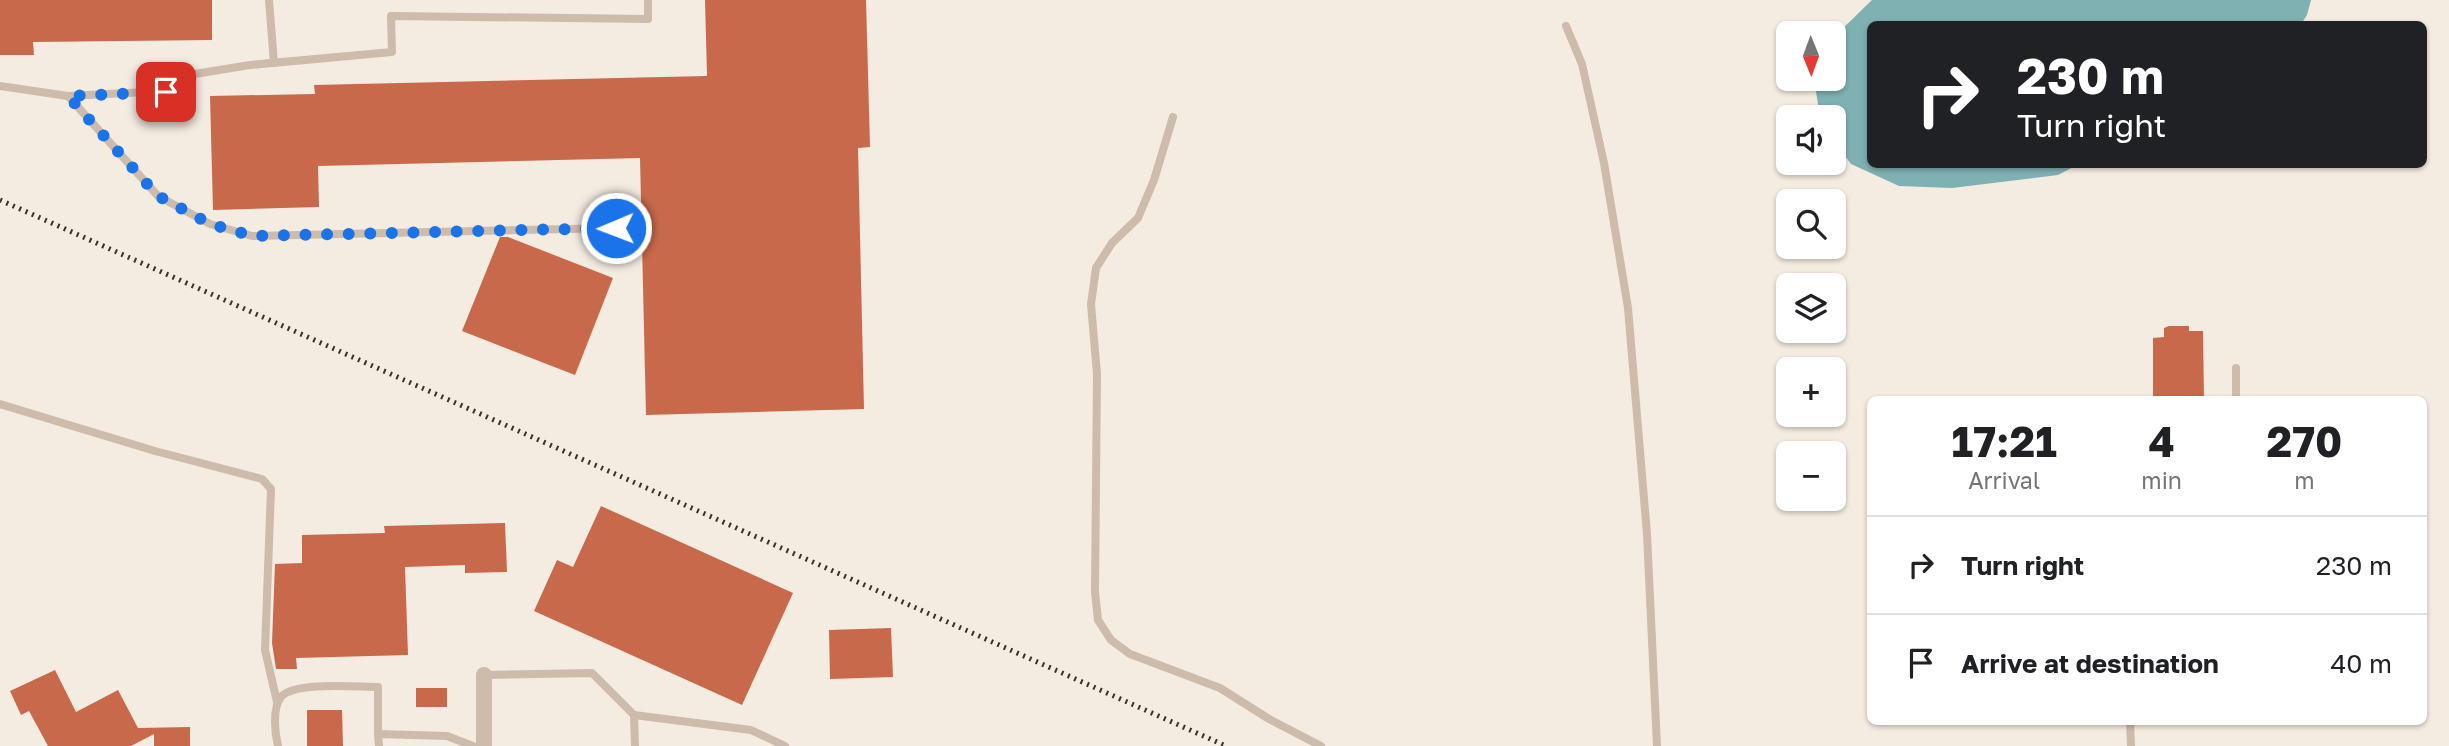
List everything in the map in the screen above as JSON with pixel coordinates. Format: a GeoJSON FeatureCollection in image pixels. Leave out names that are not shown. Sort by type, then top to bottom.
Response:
{"type":"FeatureCollection","features":[{"type":"Feature","properties":{"kind":"street"},"geometry":{"type":"LineString","coordinates":[[484,675],[484,746]]}},
{"type":"Feature","properties":{"kind":"lane"},"geometry":{"type":"LineString","coordinates":[[269,0],[274,63]]}},
{"type":"Feature","properties":{"kind":"lane"},"geometry":{"type":"LineString","coordinates":[[0,86],[68,96],[166,92],[183,76],[274,63],[392,52],[391,16],[648,19],[648,0]]}},
{"type":"Feature","properties":{"kind":"lane"},"geometry":{"type":"LineString","coordinates":[[1566,26],[1582,64],[1604,163],[1628,308],[1647,534],[1657,746]]}},
{"type":"Feature","properties":{"kind":"lane"},"geometry":{"type":"LineString","coordinates":[[68,96],[158,196],[210,224],[253,236],[616,228]]}},
{"type":"Feature","properties":{"kind":"lane"},"geometry":{"type":"LineString","coordinates":[[1173,117],[1154,180],[1138,218],[1112,243],[1096,268],[1091,304],[1097,374],[1095,592],[1098,620],[1111,640],[1130,654],[1220,688],[1269,719],[1321,746]]}},
{"type":"Feature","properties":{"kind":"lane"},"geometry":{"type":"LineString","coordinates":[[2236,368],[2236,396]]}},
{"type":"Feature","properties":{"kind":"lane"},"geometry":{"type":"LineString","coordinates":[[0,404],[155,451],[262,479],[271,489],[265,650],[277,702],[278,746]]}},
{"type":"Feature","properties":{"kind":"lane"},"geometry":{"type":"LineString","coordinates":[[484,675],[592,673],[634,715],[751,730],[785,746]]}},
{"type":"Feature","properties":{"kind":"lane"},"geometry":{"type":"LineString","coordinates":[[277,702],[282,695],[300,688],[378,687],[379,746]]}},
{"type":"Feature","properties":{"kind":"lane"},"geometry":{"type":"LineString","coordinates":[[634,715],[635,746]]}},
{"type":"Feature","properties":{"kind":"lane"},"geometry":{"type":"LineString","coordinates":[[2130,725],[2131,746]]}},
{"type":"Feature","properties":{"kind":"lane"},"geometry":{"type":"LineString","coordinates":[[378,733],[447,736],[473,746]]}},
{"type":"Feature","properties":{"kind":"water"},"geometry":{"type":"Polygon","coordinates":[[[1872,0],[2311,0],[2303,21],[1867,21],[1867,168],[2071,168],[2058,175],[1952,188],[1899,186],[1851,164],[1846,157],[1846,105],[1818,105],[1816,91],[1846,91],[1846,25],[1872,0]]]}},
{"type":"Feature","properties":{"kind":"building"},"geometry":{"type":"Polygon","coordinates":[[[0,0],[212,0],[212,40],[33,42],[34,55],[0,55],[0,0]]]}},
{"type":"Feature","properties":{"kind":"building"},"geometry":{"type":"Polygon","coordinates":[[[705,0],[866,0],[870,147],[858,148],[864,409],[646,415],[640,158],[318,166],[319,207],[213,210],[210,96],[315,94],[314,85],[707,76],[705,0]]]}},
{"type":"Feature","properties":{"kind":"building"},"geometry":{"type":"Polygon","coordinates":[[[500,237],[508,237],[613,278],[575,375],[462,331],[500,237]]]}},
{"type":"Feature","properties":{"kind":"building"},"geometry":{"type":"Polygon","coordinates":[[[2189,326],[2189,331],[2203,331],[2204,396],[2153,396],[2153,338],[2164,337],[2164,328],[2189,326]]]}},
{"type":"Feature","properties":{"kind":"building"},"geometry":{"type":"Polygon","coordinates":[[[601,506],[793,593],[742,705],[534,611],[557,560],[573,567],[601,506]]]}},
{"type":"Feature","properties":{"kind":"building"},"geometry":{"type":"Polygon","coordinates":[[[505,523],[507,572],[465,573],[465,565],[405,567],[408,655],[296,658],[297,669],[276,669],[272,643],[275,564],[302,563],[302,535],[385,533],[384,526],[505,523]]]}},
{"type":"Feature","properties":{"kind":"building"},"geometry":{"type":"Polygon","coordinates":[[[891,628],[893,677],[830,679],[829,630],[891,628]]]}},
{"type":"Feature","properties":{"kind":"building"},"geometry":{"type":"Polygon","coordinates":[[[55,670],[76,712],[118,690],[138,728],[190,727],[190,746],[154,746],[154,734],[131,746],[48,746],[29,711],[21,715],[10,691],[55,670]]]}},
{"type":"Feature","properties":{"kind":"building"},"geometry":{"type":"Polygon","coordinates":[[[416,688],[447,688],[447,707],[416,707],[416,688]]]}},
{"type":"Feature","properties":{"kind":"building"},"geometry":{"type":"Polygon","coordinates":[[[307,710],[342,710],[343,746],[307,746],[307,710]]]}},
{"type":"Feature","properties":{"kind":"railway"},"geometry":{"type":"LineString","coordinates":[[0,200],[1226,746]]}},
{"type":"Feature","properties":{"kind":"route"},"geometry":{"type":"LineString","coordinates":[[166,92],[68,96],[158,196],[210,224],[253,236],[616,228]]}}]}
